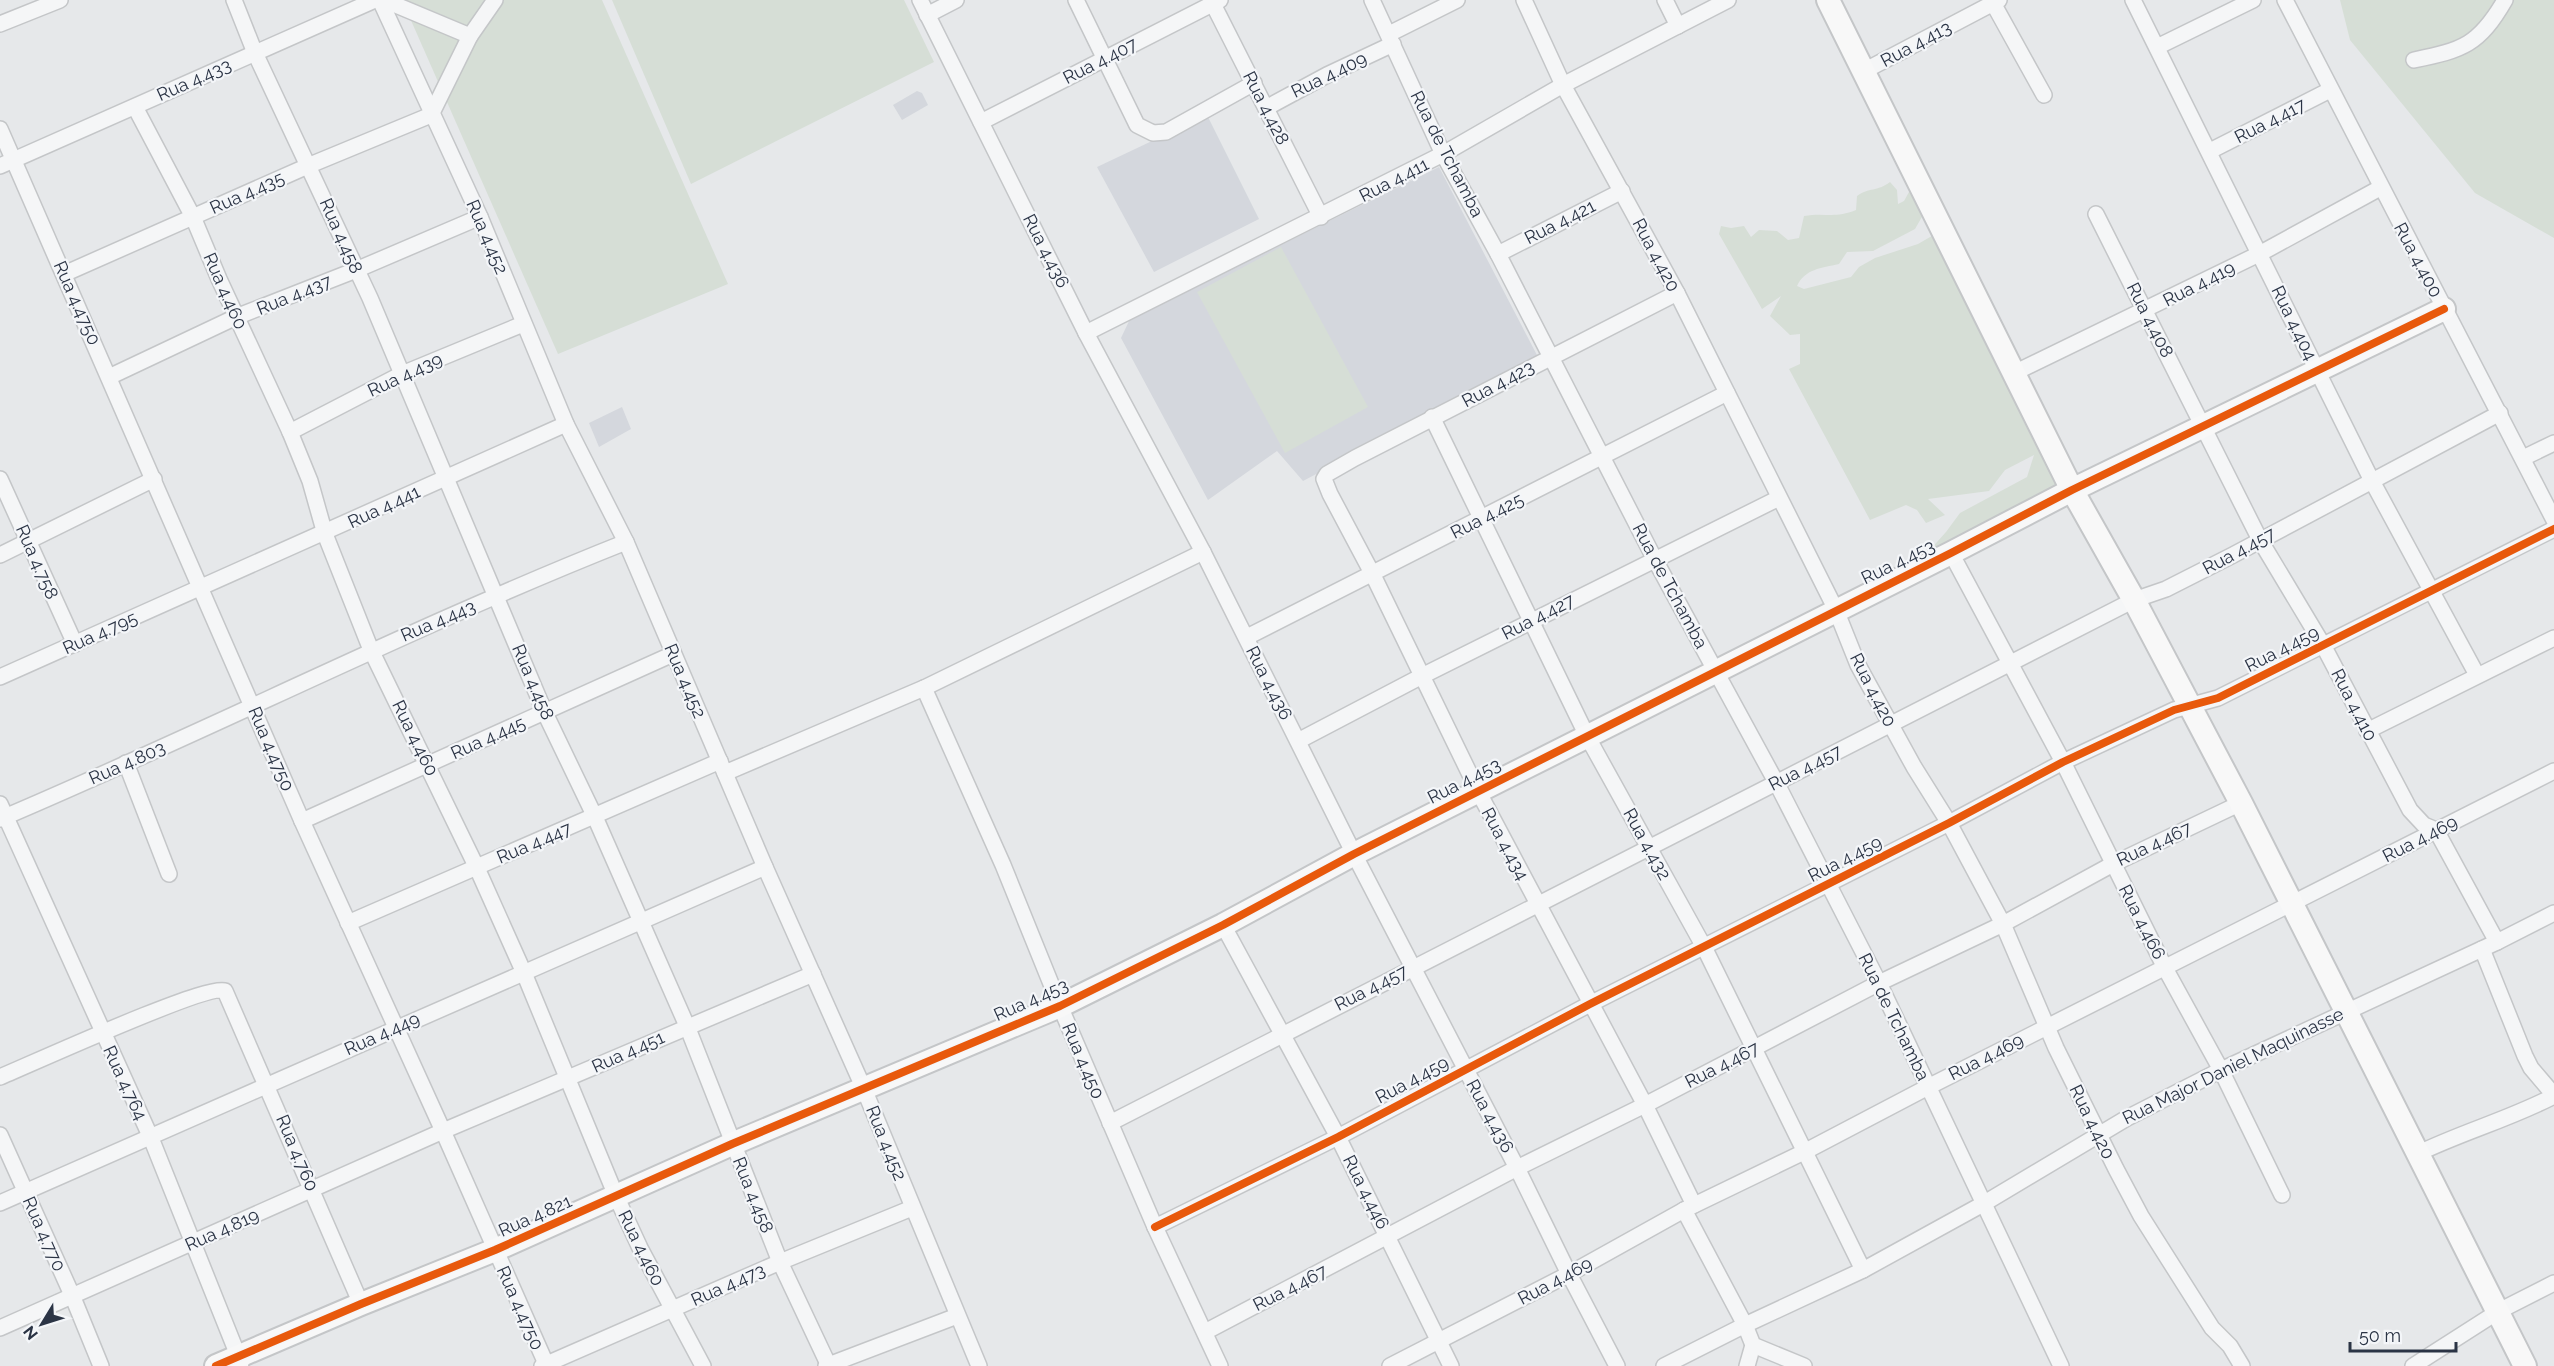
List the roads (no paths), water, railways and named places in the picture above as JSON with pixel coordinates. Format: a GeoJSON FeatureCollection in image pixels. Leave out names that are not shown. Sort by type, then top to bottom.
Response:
{"type":"FeatureCollection","features":[{"type":"Feature","properties":{"kind":"street"},"geometry":{"type":"LineString","coordinates":[[0,24],[60,0]]}},
{"type":"Feature","properties":{"kind":"street","name":"Rua 4.458"},"geometry":{"type":"LineString","coordinates":[[234,0],[255,53],[309,165],[402,374],[545,712],[595,817],[687,1026],[780,1262],[828,1366]]}},
{"type":"Feature","properties":{"kind":"street","name":"Rua 4.433"},"geometry":{"type":"LineString","coordinates":[[6,163],[375,0]]}},
{"type":"Feature","properties":{"kind":"street"},"geometry":{"type":"LineString","coordinates":[[382,0],[470,36]]}},
{"type":"Feature","properties":{"kind":"street","name":"Rua 4.452"},"geometry":{"type":"LineString","coordinates":[[382,0],[431,115],[480,217],[566,424],[626,542],[765,867],[864,1089],[979,1366]]}},
{"type":"Feature","properties":{"kind":"street"},"geometry":{"type":"LineString","coordinates":[[431,115],[470,36],[495,0]]}},
{"type":"Feature","properties":{"kind":"street","name":"Rua 4.436"},"geometry":{"type":"LineString","coordinates":[[920,0],[1086,333],[1247,637],[1353,854],[1517,1168],[1617,1366]]}},
{"type":"Feature","properties":{"kind":"street"},"geometry":{"type":"LineString","coordinates":[[927,15],[956,0]]}},
{"type":"Feature","properties":{"kind":"street"},"geometry":{"type":"LineString","coordinates":[[1076,0],[1137,124],[1149,132],[1166,132],[1254,83]]}},
{"type":"Feature","properties":{"kind":"street","name":"Rua de Tchamba"},"geometry":{"type":"LineString","coordinates":[[1372,0],[1443,154],[1498,254],[1654,558],[1776,782],[1879,983],[2061,1366]]}},
{"type":"Feature","properties":{"kind":"street","name":"Rua 4.409"},"geometry":{"type":"LineString","coordinates":[[1266,108],[1457,0]]}},
{"type":"Feature","properties":{"kind":"street","name":"Rua 4.420"},"geometry":{"type":"LineString","coordinates":[[1524,0],[1563,84],[1677,293],[1836,610],[1858,665],[1890,725],[1949,823],[2003,924],[2056,1048],[2141,1216],[2212,1328],[2230,1346],[2242,1366]]}},
{"type":"Feature","properties":{"kind":"street"},"geometry":{"type":"LineString","coordinates":[[1665,0],[1678,26]]}},
{"type":"Feature","properties":{"kind":"street","name":"Rua 4.411"},"geometry":{"type":"LineString","coordinates":[[1086,333],[1443,154],[1563,84],[1728,0]]}},
{"type":"Feature","properties":{"kind":"street"},"geometry":{"type":"LineString","coordinates":[[1828,0],[2072,490],[2134,600],[2241,803],[2525,1366]]}},
{"type":"Feature","properties":{"kind":"street","name":"Rua 4.404"},"geometry":{"type":"LineString","coordinates":[[2133,0],[2261,253],[2372,481],[2477,675]]}},
{"type":"Feature","properties":{"kind":"street"},"geometry":{"type":"LineString","coordinates":[[2157,47],[2253,0]]}},
{"type":"Feature","properties":{"kind":"street","name":"Rua 4.400"},"geometry":{"type":"LineString","coordinates":[[2285,0],[2380,188],[2554,519]]}},
{"type":"Feature","properties":{"kind":"street"},"geometry":{"type":"LineString","coordinates":[[2414,60],[2447,53],[2480,37],[2505,0]]}},
{"type":"Feature","properties":{"kind":"street","name":"Rua 4.407"},"geometry":{"type":"LineString","coordinates":[[981,122],[1215,1]]}},
{"type":"Feature","properties":{"kind":"street","name":"Rua 4.428"},"geometry":{"type":"LineString","coordinates":[[1215,1],[1321,217]]}},
{"type":"Feature","properties":{"kind":"street"},"geometry":{"type":"LineString","coordinates":[[1989,3],[2044,95]]}},
{"type":"Feature","properties":{"kind":"street","name":"Rua 4.413"},"geometry":{"type":"LineString","coordinates":[[1864,71],[1989,3]]}},
{"type":"Feature","properties":{"kind":"street","name":"Rua 4.417"},"geometry":{"type":"LineString","coordinates":[[2210,151],[2330,90]]}},
{"type":"Feature","properties":{"kind":"street","name":"Rua 4.460"},"geometry":{"type":"LineString","coordinates":[[135,107],[193,217],[236,317],[290,432],[310,481],[325,534],[371,650],[477,868],[524,973],[616,1196],[703,1366]]}},
{"type":"Feature","properties":{"kind":"street","name":"Rua 4.435"},"geometry":{"type":"LineString","coordinates":[[64,274],[309,165],[431,115]]}},
{"type":"Feature","properties":{"kind":"street","name":"Rua 4.4750"},"geometry":{"type":"LineString","coordinates":[[0,129],[6,163],[64,274],[302,821],[443,1131],[545,1366]]}},
{"type":"Feature","properties":{"kind":"street","name":"Rua 4.419"},"geometry":{"type":"LineString","coordinates":[[2014,373],[2261,253],[2380,188]]}},
{"type":"Feature","properties":{"kind":"street","name":"Rua 4.421"},"geometry":{"type":"LineString","coordinates":[[1498,254],[1622,191]]}},
{"type":"Feature","properties":{"kind":"street","name":"Rua 4.408"},"geometry":{"type":"LineString","coordinates":[[2096,214],[2204,427]]}},
{"type":"Feature","properties":{"kind":"street","name":"Rua 4.437"},"geometry":{"type":"LineString","coordinates":[[109,377],[236,317],[356,270],[480,217]]}},
{"type":"Feature","properties":{"kind":"street","name":"Rua 4.423"},"geometry":{"type":"LineString","coordinates":[[1324,479],[1327,474],[1432,417],[1677,293]]}},
{"type":"Feature","properties":{"kind":"street","name":"Rua 4.453"},"geometry":{"type":"LineString","coordinates":[[864,1089],[1059,1006],[1223,925],[1353,854],[2072,490],[2204,427],[2316,369],[2444,309]]}},
{"type":"Feature","properties":{"kind":"street","name":"Rua 4.439"},"geometry":{"type":"LineString","coordinates":[[290,432],[402,374],[523,324]]}},
{"type":"Feature","properties":{"kind":"street","name":"Rua 4.425"},"geometry":{"type":"LineString","coordinates":[[1247,637],[1374,575],[1727,393]]}},
{"type":"Feature","properties":{"kind":"street","name":"Rua 4.457"},"geometry":{"type":"LineString","coordinates":[[1110,1123],[2009,663],[2134,600],[2166,589],[2500,413]]}},
{"type":"Feature","properties":{"kind":"street","name":"Rua 4.432"},"geometry":{"type":"LineString","coordinates":[[1432,417],[1587,736],[1704,947],[1863,1270]]}},
{"type":"Feature","properties":{"kind":"street","name":"Rua 4.441"},"geometry":{"type":"LineString","coordinates":[[201,588],[566,424]]}},
{"type":"Feature","properties":{"kind":"street","name":"Rua 4.410"},"geometry":{"type":"LineString","coordinates":[[2204,427],[2260,540],[2323,645],[2410,810],[2424,825],[2436,830],[2497,942]]}},
{"type":"Feature","properties":{"kind":"street"},"geometry":{"type":"LineString","coordinates":[[2523,458],[2554,443]]}},
{"type":"Feature","properties":{"kind":"street","name":"Rua 4.434"},"geometry":{"type":"LineString","coordinates":[[1324,479],[1329,494],[1374,575],[1478,791],[1645,1105],[1753,1345]]}},
{"type":"Feature","properties":{"kind":"street","name":"Rua 4.758"},"geometry":{"type":"LineString","coordinates":[[0,480],[75,644]]}},
{"type":"Feature","properties":{"kind":"street"},"geometry":{"type":"LineString","coordinates":[[0,555],[154,480]]}},
{"type":"Feature","properties":{"kind":"street","name":"Rua 4.427"},"geometry":{"type":"LineString","coordinates":[[1299,741],[1654,558],[1779,498]]}},
{"type":"Feature","properties":{"kind":"street","name":"Rua 4.459"},"geometry":{"type":"LineString","coordinates":[[1155,1227],[1338,1137],[1590,1004],[1949,823],[2063,762],[2174,710],[2218,698],[2554,529]]}},
{"type":"Feature","properties":{"kind":"street","name":"Rua 4.443"},"geometry":{"type":"LineString","coordinates":[[253,707],[371,650],[626,542]]}},
{"type":"Feature","properties":{"kind":"street","name":"Rua 4.447"},"geometry":{"type":"LineString","coordinates":[[348,923],[595,817],[924,688],[1203,552]]}},
{"type":"Feature","properties":{"kind":"street","name":"Rua 4.466"},"geometry":{"type":"LineString","coordinates":[[1951,553],[2063,762],[2165,968],[2222,1070],[2282,1195]]}},
{"type":"Feature","properties":{"kind":"street","name":"Rua 4.795"},"geometry":{"type":"LineString","coordinates":[[0,677],[201,588]]}},
{"type":"Feature","properties":{"kind":"street"},"geometry":{"type":"LineString","coordinates":[[2367,731],[2554,638]]}},
{"type":"Feature","properties":{"kind":"street","name":"Rua 4.445"},"geometry":{"type":"LineString","coordinates":[[302,821],[673,654]]}},
{"type":"Feature","properties":{"kind":"street","name":"Rua 4.450"},"geometry":{"type":"LineString","coordinates":[[924,688],[1003,865],[1059,1006],[1155,1227],[1220,1366]]}},
{"type":"Feature","properties":{"kind":"street","name":"Rua 4.803"},"geometry":{"type":"LineString","coordinates":[[2,813],[126,763],[253,707]]}},
{"type":"Feature","properties":{"kind":"street"},"geometry":{"type":"LineString","coordinates":[[126,763],[169,874]]}},
{"type":"Feature","properties":{"kind":"street","name":"Rua 4.469"},"geometry":{"type":"LineString","coordinates":[[1390,1366],[1569,1274],[1689,1207],[1806,1151],[2047,1026],[2554,771]]}},
{"type":"Feature","properties":{"kind":"street","name":"Rua 4.467"},"geometry":{"type":"LineString","coordinates":[[1205,1332],[1517,1168],[1645,1105],[1879,983],[2003,924],[2113,864],[2241,803]]}},
{"type":"Feature","properties":{"kind":"street","name":"Rua 4.764"},"geometry":{"type":"LineString","coordinates":[[2,813],[151,1138],[241,1361]]}},
{"type":"Feature","properties":{"kind":"street","name":"Rua 4.449"},"geometry":{"type":"LineString","coordinates":[[0,1203],[151,1138],[396,1027],[765,867]]}},
{"type":"Feature","properties":{"kind":"street","name":"Rua Major Daniel Maquinasse"},"geometry":{"type":"LineString","coordinates":[[1664,1366],[1863,1270],[1983,1204],[2098,1134],[2222,1070],[2497,942],[2554,913]]}},
{"type":"Feature","properties":{"kind":"street","name":"Rua 4.446"},"geometry":{"type":"LineString","coordinates":[[1223,925],[1338,1137],[1451,1366]]}},
{"type":"Feature","properties":{"kind":"street"},"geometry":{"type":"LineString","coordinates":[[2417,1154],[2453,1136],[2531,1108],[2554,1096],[2531,1068],[2525,1056],[2482,949]]}},
{"type":"Feature","properties":{"kind":"street","name":"Rua 4.451"},"geometry":{"type":"LineString","coordinates":[[443,1131],[568,1080],[687,1026],[813,974]]}},
{"type":"Feature","properties":{"kind":"street","name":"Rua 4.760"},"geometry":{"type":"LineString","coordinates":[[102,1034],[218,989],[225,991],[268,1084],[361,1304]]}},
{"type":"Feature","properties":{"kind":"street"},"geometry":{"type":"LineString","coordinates":[[0,1077],[102,1034]]}},
{"type":"Feature","properties":{"kind":"street","name":"Rua 4.821"},"geometry":{"type":"LineString","coordinates":[[216,1366],[241,1361],[361,1304],[495,1250],[732,1144],[864,1089]]}},
{"type":"Feature","properties":{"kind":"street","name":"Rua 4.819"},"geometry":{"type":"LineString","coordinates":[[0,1328],[443,1131]]}},
{"type":"Feature","properties":{"kind":"street","name":"Rua 4.770"},"geometry":{"type":"LineString","coordinates":[[0,1135],[72,1295],[101,1366]]}},
{"type":"Feature","properties":{"kind":"street","name":"Rua 4.473"},"geometry":{"type":"LineString","coordinates":[[545,1366],[780,1262],[912,1208]]}},
{"type":"Feature","properties":{"kind":"street"},"geometry":{"type":"LineString","coordinates":[[2413,1366],[2499,1311],[2554,1283]]}},
{"type":"Feature","properties":{"kind":"street"},"geometry":{"type":"LineString","coordinates":[[828,1366],[957,1316]]}},
{"type":"Feature","properties":{"kind":"street"},"geometry":{"type":"LineString","coordinates":[[1747,1366],[1753,1345],[1804,1366]]}}]}
